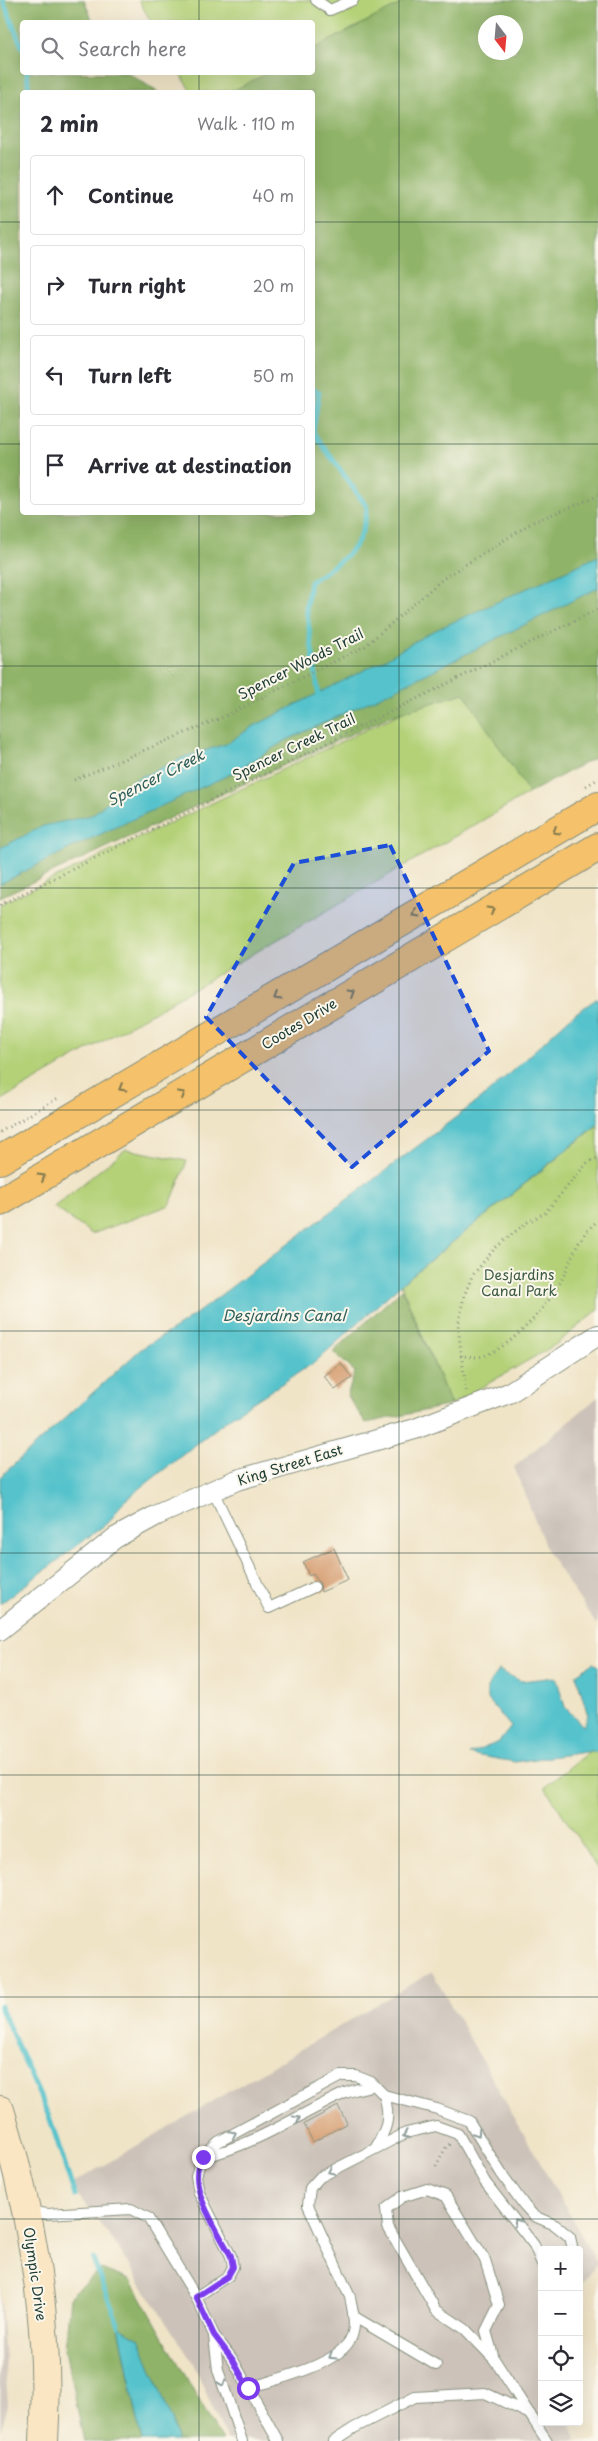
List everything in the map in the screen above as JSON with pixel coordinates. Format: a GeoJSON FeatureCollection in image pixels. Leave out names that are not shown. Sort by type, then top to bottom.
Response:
{"type":"FeatureCollection","features":[{"type":"Feature","properties":{"kind":"main road"},"geometry":{"type":"LineString","coordinates":[[0,1160],[598,806]]}},
{"type":"Feature","properties":{"kind":"main road","name":"Cootes Drive"},"geometry":{"type":"LineString","coordinates":[[0,1202],[598,847]]}},
{"type":"Feature","properties":{"kind":"main road","name":"Olympic Drive"},"geometry":{"type":"LineString","coordinates":[[0,2110],[27,2211],[41,2302],[46,2404],[44,2441]]}},
{"type":"Feature","properties":{"kind":"street","name":"King Street East"},"geometry":{"type":"LineString","coordinates":[[0,1630],[115,1538],[165,1512],[237,1480],[322,1454],[415,1429],[510,1393],[598,1335]]}},
{"type":"Feature","properties":{"kind":"lane"},"geometry":{"type":"LineString","coordinates":[[316,0],[330,10],[353,0]]}},
{"type":"Feature","properties":{"kind":"lane"},"geometry":{"type":"LineString","coordinates":[[213,1490],[269,1608],[314,1587]]}},
{"type":"Feature","properties":{"kind":"lane"},"geometry":{"type":"LineString","coordinates":[[196,2297],[228,2276],[233,2267],[231,2256],[199,2193],[196,2176],[203,2157],[218,2142],[341,2076],[356,2076],[371,2082],[384,2095],[436,2109],[469,2121],[501,2173],[524,2205],[534,2216],[555,2225],[570,2237],[572,2246]]}},
{"type":"Feature","properties":{"kind":"lane"},"geometry":{"type":"LineString","coordinates":[[203,2157],[226,2152],[286,2126],[342,2094],[374,2086]]}},
{"type":"Feature","properties":{"kind":"lane"},"geometry":{"type":"LineString","coordinates":[[375,2149],[386,2131],[389,2111],[384,2095]]}},
{"type":"Feature","properties":{"kind":"lane"},"geometry":{"type":"LineString","coordinates":[[248,2388],[318,2365],[346,2348],[353,2332],[350,2297],[308,2205],[310,2188],[320,2177],[406,2134],[436,2126],[458,2134],[485,2182],[534,2246],[538,2255]]}},
{"type":"Feature","properties":{"kind":"lane"},"geometry":{"type":"LineString","coordinates":[[494,2359],[486,2331],[499,2304],[485,2260],[446,2196],[427,2188],[402,2198],[386,2209],[388,2227],[413,2274],[436,2310],[465,2329],[494,2359],[547,2441]]}},
{"type":"Feature","properties":{"kind":"lane"},"geometry":{"type":"LineString","coordinates":[[27,2211],[47,2214],[131,2209],[148,2218],[196,2297],[214,2335],[233,2360],[278,2441]]}},
{"type":"Feature","properties":{"kind":"lane"},"geometry":{"type":"LineString","coordinates":[[353,2316],[436,2365]]}},
{"type":"Feature","properties":{"kind":"lane"},"geometry":{"type":"LineString","coordinates":[[214,2335],[218,2370],[242,2441]]}},
{"type":"Feature","properties":{"kind":"lane"},"geometry":{"type":"LineString","coordinates":[[334,2441],[354,2428],[415,2397],[485,2393],[531,2414]]}},
{"type":"Feature","properties":{"kind":"path","name":"Spencer Woods Trail"},"geometry":{"type":"LineString","coordinates":[[74,780],[223,716],[366,646],[444,578],[533,522],[598,496]]}},
{"type":"Feature","properties":{"kind":"path","name":"Spencer Creek Trail"},"geometry":{"type":"LineString","coordinates":[[0,905],[598,609]]}},
{"type":"Feature","properties":{"kind":"path"},"geometry":{"type":"LineString","coordinates":[[468,1409],[460,1356],[458,1327],[464,1296],[472,1276],[495,1248],[526,1223],[545,1213],[588,1162],[598,1158]]}},
{"type":"Feature","properties":{"kind":"path"},"geometry":{"type":"LineString","coordinates":[[460,1356],[482,1357],[494,1352],[536,1316],[561,1281],[575,1249],[590,1227],[598,1221]]}},
{"type":"Feature","properties":{"kind":"path"},"geometry":{"type":"LineString","coordinates":[[436,2166],[446,2147],[461,2138]]}},
{"type":"Feature","properties":{"kind":"highlighted area"},"geometry":{"type":"Polygon","coordinates":[[[390,845],[489,1051],[352,1167],[206,1017],[294,863],[390,845]]]}},
{"type":"Feature","properties":{"kind":"shaded area"},"geometry":{"type":"Polygon","coordinates":[[[598,1397],[598,1623],[596,1624],[548,1553],[514,1467],[598,1397]]]}},
{"type":"Feature","properties":{"kind":"shaded area"},"geometry":{"type":"Polygon","coordinates":[[[432,1972],[597,2263],[583,2282],[583,2246],[538,2246],[538,2426],[571,2426],[577,2441],[227,2441],[193,2363],[110,2236],[70,2185],[432,1972]]]}},
{"type":"Feature","properties":{"kind":"shaded area"},"geometry":{"type":"Polygon","coordinates":[[[0,2291],[8,2406],[0,2432],[0,2291]]]}},
{"type":"Feature","properties":{"kind":"green space"},"geometry":{"type":"Polygon","coordinates":[[[0,0],[84,0],[92,20],[20,20],[20,75],[131,75],[155,90],[20,90],[20,515],[315,515],[315,90],[234,90],[264,75],[315,75],[315,48],[408,0],[598,0],[598,756],[529,793],[464,693],[390,716],[0,897],[0,0]]]}},
{"type":"Feature","properties":{"kind":"green space"},"geometry":{"type":"Polygon","coordinates":[[[139,0],[413,0],[315,55],[315,20],[150,20],[139,0]]]}},
{"type":"Feature","properties":{"kind":"green space"},"geometry":{"type":"Polygon","coordinates":[[[181,75],[279,75],[252,90],[190,90],[181,75]]]}},
{"type":"Feature","properties":{"kind":"green space"},"geometry":{"type":"Polygon","coordinates":[[[468,681],[545,784],[0,1101],[0,904],[468,681]]]}},
{"type":"Feature","properties":{"kind":"green space","name":"Desjardins Canal Park"},"geometry":{"type":"Polygon","coordinates":[[[598,1125],[598,1310],[555,1345],[451,1405],[401,1284],[598,1125]]]}},
{"type":"Feature","properties":{"kind":"green space"},"geometry":{"type":"Polygon","coordinates":[[[126,1149],[187,1161],[170,1205],[92,1234],[54,1207],[126,1149]]]}},
{"type":"Feature","properties":{"kind":"green space"},"geometry":{"type":"Polygon","coordinates":[[[402,1289],[451,1405],[366,1423],[347,1396],[355,1372],[333,1352],[402,1289]]]}},
{"type":"Feature","properties":{"kind":"green space"},"geometry":{"type":"Polygon","coordinates":[[[598,1744],[598,1870],[545,1787],[598,1744]]]}},
{"type":"Feature","properties":{"kind":"green space"},"geometry":{"type":"Polygon","coordinates":[[[101,2269],[132,2281],[222,2441],[176,2441],[173,2422],[119,2327],[142,2441],[84,2441],[65,2351],[70,2296],[101,2269]]]}},
{"type":"Feature","properties":{"kind":"water","name":"Spencer Creek"},"geometry":{"type":"Polygon","coordinates":[[[598,556],[598,588],[394,690],[283,742],[235,772],[71,848],[0,884],[0,848],[43,826],[92,815],[132,781],[184,757],[226,744],[252,727],[382,661],[429,633],[598,556]]]}},
{"type":"Feature","properties":{"kind":"water","name":"Desjardins Canal"},"geometry":{"type":"Polygon","coordinates":[[[598,998],[598,1124],[401,1284],[315,1362],[233,1415],[123,1502],[110,1521],[0,1604],[0,1477],[141,1349],[185,1322],[488,1093],[573,1015],[598,998]]]}},
{"type":"Feature","properties":{"kind":"water"},"geometry":{"type":"Polygon","coordinates":[[[593,1663],[598,1666],[598,1753],[592,1751],[515,1762],[469,1754],[499,1742],[511,1727],[487,1698],[487,1688],[498,1670],[521,1681],[556,1677],[565,1707],[583,1726],[588,1716],[576,1674],[593,1663]]]}},
{"type":"Feature","properties":{"kind":"water"},"geometry":{"type":"Polygon","coordinates":[[[119,2326],[139,2338],[173,2422],[176,2441],[142,2441],[119,2326]]]}},
{"type":"Feature","properties":{"kind":"building"},"geometry":{"type":"Polygon","coordinates":[[[341,1363],[352,1378],[335,1390],[324,1376],[341,1363]]]}},
{"type":"Feature","properties":{"kind":"building"},"geometry":{"type":"Polygon","coordinates":[[[334,1548],[348,1580],[321,1592],[320,1584],[313,1574],[309,1576],[303,1562],[334,1548]]]}},
{"type":"Feature","properties":{"kind":"building"},"geometry":{"type":"Polygon","coordinates":[[[338,2106],[347,2123],[313,2142],[304,2124],[338,2106]]]}},
{"type":"Feature","properties":{"kind":"waterway"},"geometry":{"type":"LineString","coordinates":[[3,0],[20,42]]}},
{"type":"Feature","properties":{"kind":"waterway"},"geometry":{"type":"LineString","coordinates":[[27,75],[29,90]]}},
{"type":"Feature","properties":{"kind":"waterway"},"geometry":{"type":"LineString","coordinates":[[315,390],[319,392],[315,419]]}},
{"type":"Feature","properties":{"kind":"waterway"},"geometry":{"type":"LineString","coordinates":[[315,435],[367,507],[365,522],[356,544],[341,560],[310,582],[306,607],[319,698]]}},
{"type":"Feature","properties":{"kind":"waterway"},"geometry":{"type":"LineString","coordinates":[[0,2006],[50,2119],[75,2196]]}},
{"type":"Feature","properties":{"kind":"waterway"},"geometry":{"type":"LineString","coordinates":[[93,2259],[119,2326]]}},
{"type":"Feature","properties":{"kind":"route"},"geometry":{"type":"LineString","coordinates":[[203,2157],[196,2176],[199,2193],[231,2256],[233,2267],[228,2276],[196,2297],[214,2335],[233,2360],[248,2388]]}}]}
